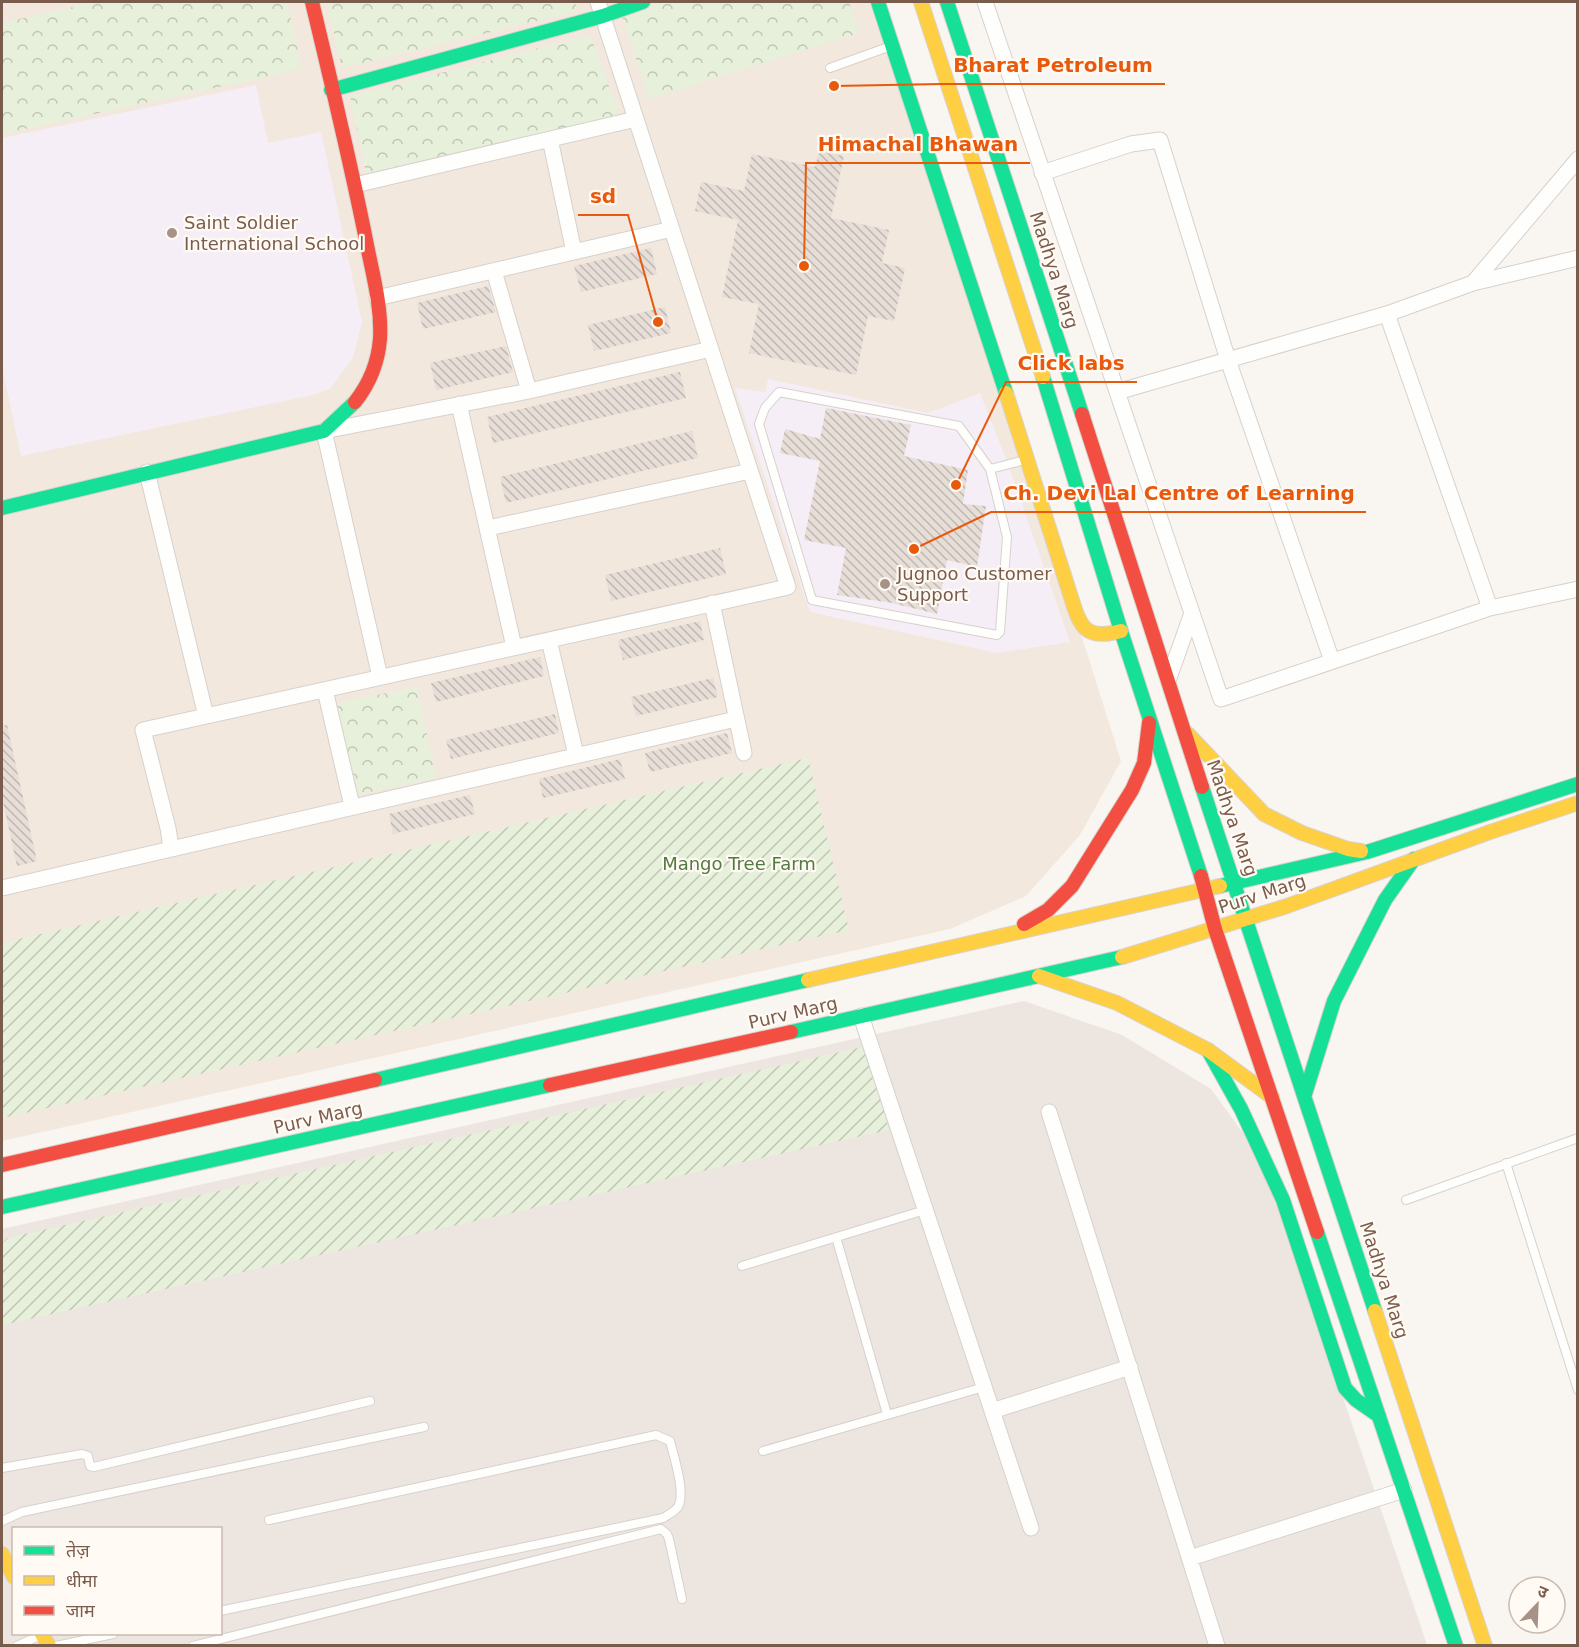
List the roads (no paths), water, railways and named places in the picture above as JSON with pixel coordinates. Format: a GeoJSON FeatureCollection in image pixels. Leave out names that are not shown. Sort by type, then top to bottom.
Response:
{"type":"FeatureCollection","features":[{"type":"Feature","properties":{"kind":"main road"},"geometry":{"type":"LineString","coordinates":[[2,508],[324,431],[354,404],[366,388],[376,367],[380,338],[378,298],[355,185],[312,2]]}},
{"type":"Feature","properties":{"kind":"main road"},"geometry":{"type":"LineString","coordinates":[[331,90],[600,8],[643,2]]}},
{"type":"Feature","properties":{"kind":"main road"},"geometry":{"type":"LineString","coordinates":[[878,2],[1082,625],[1097,635],[1121,632]]}},
{"type":"Feature","properties":{"kind":"main road"},"geometry":{"type":"LineString","coordinates":[[921,2],[1019,300],[1215,929],[1456,1646]]}},
{"type":"Feature","properties":{"kind":"main road","name":"Madhya Marg"},"geometry":{"type":"LineString","coordinates":[[947,2],[1169,678],[1182,727],[1235,881],[1485,1646]]}},
{"type":"Feature","properties":{"kind":"main road"},"geometry":{"type":"LineString","coordinates":[[1005,935],[1048,910],[1072,886],[1132,790],[1144,763],[1150,717]]}},
{"type":"Feature","properties":{"kind":"main road"},"geometry":{"type":"LineString","coordinates":[[1182,727],[1223,774],[1264,814],[1302,833],[1348,849],[1367,852]]}},
{"type":"Feature","properties":{"kind":"main road","name":"Purv Marg"},"geometry":{"type":"LineString","coordinates":[[2,1164],[1367,852],[1578,784]]}},
{"type":"Feature","properties":{"kind":"main road","name":"Purv Marg"},"geometry":{"type":"LineString","coordinates":[[2,1208],[1104,962],[1247,919],[1578,803]]}},
{"type":"Feature","properties":{"kind":"main road"},"geometry":{"type":"LineString","coordinates":[[1305,1094],[1334,1001],[1385,900],[1414,859]]}},
{"type":"Feature","properties":{"kind":"main road"},"geometry":{"type":"LineString","coordinates":[[1039,976],[1117,1003],[1208,1050],[1272,1097]]}},
{"type":"Feature","properties":{"kind":"main road"},"geometry":{"type":"LineString","coordinates":[[1208,1050],[1240,1108],[1283,1200],[1346,1388],[1356,1400],[1379,1416]]}},
{"type":"Feature","properties":{"kind":"main road"},"geometry":{"type":"LineString","coordinates":[[2,1216],[30,1201]]}},
{"type":"Feature","properties":{"kind":"main road"},"geometry":{"type":"LineString","coordinates":[[2,1554],[8,1571]]}},
{"type":"Feature","properties":{"kind":"street"},"geometry":{"type":"LineString","coordinates":[[986,2],[1221,699],[1490,608],[1578,589]]}},
{"type":"Feature","properties":{"kind":"street"},"geometry":{"type":"LineString","coordinates":[[171,848],[143,730],[788,587],[600,8]]}},
{"type":"Feature","properties":{"kind":"street"},"geometry":{"type":"LineString","coordinates":[[355,185],[636,119]]}},
{"type":"Feature","properties":{"kind":"street"},"geometry":{"type":"LineString","coordinates":[[550,139],[574,252]]}},
{"type":"Feature","properties":{"kind":"street"},"geometry":{"type":"LineString","coordinates":[[1042,173],[1131,144],[1160,140],[1228,360],[1332,661]]}},
{"type":"Feature","properties":{"kind":"street"},"geometry":{"type":"LineString","coordinates":[[1473,283],[1578,159]]}},
{"type":"Feature","properties":{"kind":"street"},"geometry":{"type":"LineString","coordinates":[[378,298],[672,229]]}},
{"type":"Feature","properties":{"kind":"street"},"geometry":{"type":"LineString","coordinates":[[1117,392],[1387,314],[1473,283],[1578,258]]}},
{"type":"Feature","properties":{"kind":"street"},"geometry":{"type":"LineString","coordinates":[[494,271],[529,391]]}},
{"type":"Feature","properties":{"kind":"street"},"geometry":{"type":"LineString","coordinates":[[1387,314],[1490,608]]}},
{"type":"Feature","properties":{"kind":"street"},"geometry":{"type":"LineString","coordinates":[[380,677],[324,431],[529,391],[711,349]]}},
{"type":"Feature","properties":{"kind":"street"},"geometry":{"type":"LineString","coordinates":[[459,404],[514,647]]}},
{"type":"Feature","properties":{"kind":"street"},"geometry":{"type":"LineString","coordinates":[[488,528],[750,471]]}},
{"type":"Feature","properties":{"kind":"street"},"geometry":{"type":"LineString","coordinates":[[147,472],[206,716]]}},
{"type":"Feature","properties":{"kind":"street"},"geometry":{"type":"LineString","coordinates":[[712,603],[744,753]]}},
{"type":"Feature","properties":{"kind":"street"},"geometry":{"type":"LineString","coordinates":[[1169,678],[1192,613]]}},
{"type":"Feature","properties":{"kind":"street"},"geometry":{"type":"LineString","coordinates":[[549,639],[576,755]]}},
{"type":"Feature","properties":{"kind":"street"},"geometry":{"type":"LineString","coordinates":[[325,690],[352,806]]}},
{"type":"Feature","properties":{"kind":"street"},"geometry":{"type":"LineString","coordinates":[[2,888],[736,719]]}},
{"type":"Feature","properties":{"kind":"street"},"geometry":{"type":"LineString","coordinates":[[861,1016],[1031,1528]]}},
{"type":"Feature","properties":{"kind":"street"},"geometry":{"type":"LineString","coordinates":[[1049,1112],[1217,1646]]}},
{"type":"Feature","properties":{"kind":"street"},"geometry":{"type":"LineString","coordinates":[[992,1411],[1130,1367]]}},
{"type":"Feature","properties":{"kind":"street"},"geometry":{"type":"LineString","coordinates":[[1190,1558],[1404,1490]]}},
{"type":"Feature","properties":{"kind":"lane"},"geometry":{"type":"LineString","coordinates":[[830,68],[893,46]]}},
{"type":"Feature","properties":{"kind":"lane"},"geometry":{"type":"LineString","coordinates":[[779,392],[959,426],[990,469],[1007,537],[1000,632],[997,635],[812,600],[759,424],[765,408],[779,392]]}},
{"type":"Feature","properties":{"kind":"lane"},"geometry":{"type":"LineString","coordinates":[[990,469],[1027,460]]}},
{"type":"Feature","properties":{"kind":"lane"},"geometry":{"type":"LineString","coordinates":[[1406,1200],[1578,1138]]}},
{"type":"Feature","properties":{"kind":"lane"},"geometry":{"type":"LineString","coordinates":[[1506,1163],[1578,1390]]}},
{"type":"Feature","properties":{"kind":"lane"},"geometry":{"type":"LineString","coordinates":[[742,1266],[925,1210]]}},
{"type":"Feature","properties":{"kind":"lane"},"geometry":{"type":"LineString","coordinates":[[836,1237],[887,1414]]}},
{"type":"Feature","properties":{"kind":"lane"},"geometry":{"type":"LineString","coordinates":[[763,1451],[984,1387]]}},
{"type":"Feature","properties":{"kind":"lane"},"geometry":{"type":"LineString","coordinates":[[2,1468],[82,1454],[88,1456],[90,1466],[94,1467],[370,1401]]}},
{"type":"Feature","properties":{"kind":"lane"},"geometry":{"type":"LineString","coordinates":[[2,1521],[22,1512],[424,1427]]}},
{"type":"Feature","properties":{"kind":"lane"},"geometry":{"type":"LineString","coordinates":[[222,1611],[663,1518],[677,1508],[681,1499],[670,1442],[656,1435],[269,1520]]}},
{"type":"Feature","properties":{"kind":"lane"},"geometry":{"type":"LineString","coordinates":[[193,1646],[661,1529],[669,1539],[682,1599]]}},
{"type":"Feature","properties":{"kind":"lane"},"geometry":{"type":"LineString","coordinates":[[17,1646],[103,1635]]}},
{"type":"Feature","properties":{"kind":"place","name":"Bharat Petroleum"},"geometry":{"type":"Point","coordinates":[834,86]}},
{"type":"Feature","properties":{"kind":"place","name":"Saint Soldier International School"},"geometry":{"type":"Point","coordinates":[172,233]}},
{"type":"Feature","properties":{"kind":"place","name":"Himachal Bhawan"},"geometry":{"type":"Point","coordinates":[804,266]}},
{"type":"Feature","properties":{"kind":"place","name":"sd"},"geometry":{"type":"Point","coordinates":[658,322]}},
{"type":"Feature","properties":{"kind":"place","name":"Click labs"},"geometry":{"type":"Point","coordinates":[956,485]}},
{"type":"Feature","properties":{"kind":"place","name":"Ch. Devi Lal Centre of Learning"},"geometry":{"type":"Point","coordinates":[914,549]}},
{"type":"Feature","properties":{"kind":"place","name":"Jugnoo Customer Support"},"geometry":{"type":"Point","coordinates":[885,584]}},
{"type":"Feature","properties":{"kind":"park label","name":"Mango Tree Farm"},"geometry":{"type":"Point","coordinates":[739,864]}}]}
